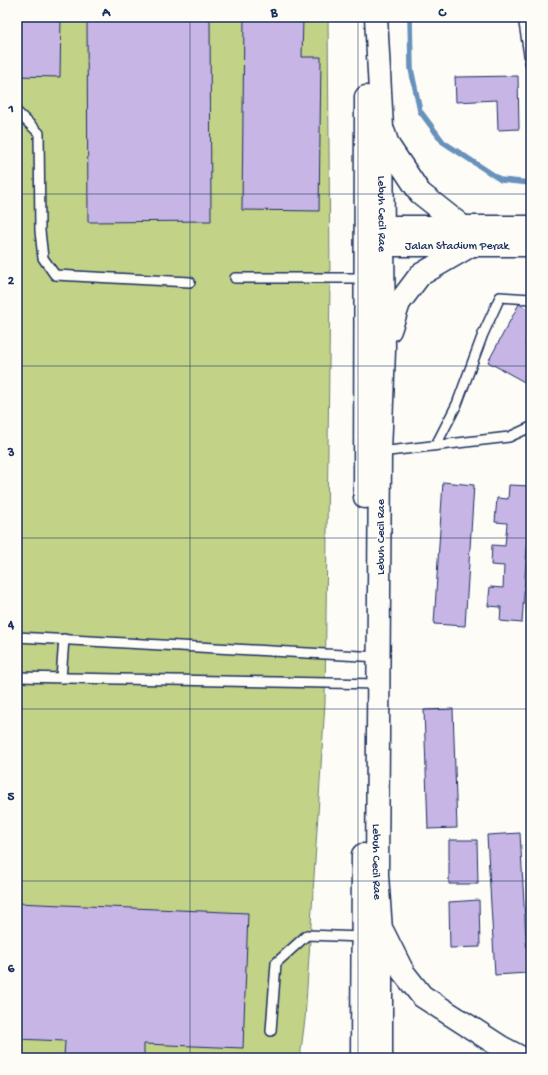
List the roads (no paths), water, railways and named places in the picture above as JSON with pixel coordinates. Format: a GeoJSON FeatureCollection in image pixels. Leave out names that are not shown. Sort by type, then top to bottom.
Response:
{"type":"FeatureCollection","features":[{"type":"Feature","properties":{"kind":"street","name":"Lebuh Cecil Rae"},"geometry":{"type":"LineString","coordinates":[[364,17],[382,236],[375,346],[364,455],[367,594],[372,656]]}},
{"type":"Feature","properties":{"kind":"street","name":"Lebuh Cecil Rae"},"geometry":{"type":"LineString","coordinates":[[370,278],[376,17]]}},
{"type":"Feature","properties":{"kind":"street"},"geometry":{"type":"LineString","coordinates":[[374,126],[420,193],[467,236],[420,276],[399,303],[375,346]]}},
{"type":"Feature","properties":{"kind":"street","name":"Jalan Stadium Perak"},"geometry":{"type":"LineString","coordinates":[[382,236],[467,236],[531,227]]}},
{"type":"Feature","properties":{"kind":"street"},"geometry":{"type":"LineString","coordinates":[[375,346],[370,278],[374,254],[382,236]]}},
{"type":"Feature","properties":{"kind":"street","name":"Jalan Stadium Perak"},"geometry":{"type":"LineString","coordinates":[[467,236],[531,246]]}},
{"type":"Feature","properties":{"kind":"street","name":"Lebuh Cecil Rae"},"geometry":{"type":"LineString","coordinates":[[375,346],[380,452],[372,656],[372,933],[381,1058]]}},
{"type":"Feature","properties":{"kind":"street","name":"Lebuh Cecil Rae"},"geometry":{"type":"LineString","coordinates":[[362,1058],[362,1032],[377,875],[372,684]]}},
{"type":"Feature","properties":{"kind":"street"},"geometry":{"type":"LineString","coordinates":[[372,933],[422,996],[501,1047],[522,1058]]}},
{"type":"Feature","properties":{"kind":"street"},"geometry":{"type":"LineString","coordinates":[[347,1058],[362,1032]]}},
{"type":"Feature","properties":{"kind":"lane"},"geometry":{"type":"LineString","coordinates":[[523,17],[531,67]]}},
{"type":"Feature","properties":{"kind":"lane"},"geometry":{"type":"LineString","coordinates":[[17,112],[39,133],[40,231],[43,258],[55,275],[190,282]]}},
{"type":"Feature","properties":{"kind":"lane"},"geometry":{"type":"LineString","coordinates":[[235,278],[370,278]]}},
{"type":"Feature","properties":{"kind":"lane"},"geometry":{"type":"LineString","coordinates":[[436,445],[457,404],[483,334],[500,297],[531,299]]}},
{"type":"Feature","properties":{"kind":"lane"},"geometry":{"type":"LineString","coordinates":[[380,452],[509,437],[531,427]]}},
{"type":"Feature","properties":{"kind":"lane"},"geometry":{"type":"LineString","coordinates":[[17,637],[372,656]]}},
{"type":"Feature","properties":{"kind":"lane"},"geometry":{"type":"LineString","coordinates":[[61,678],[64,639]]}},
{"type":"Feature","properties":{"kind":"lane"},"geometry":{"type":"LineString","coordinates":[[17,677],[372,684]]}},
{"type":"Feature","properties":{"kind":"lane"},"geometry":{"type":"LineString","coordinates":[[271,1031],[276,963],[307,934],[372,933]]}},
{"type":"Feature","properties":{"kind":"waterway"},"geometry":{"type":"LineString","coordinates":[[410,17],[411,69],[420,111],[443,142],[501,180],[531,183]]}}]}
